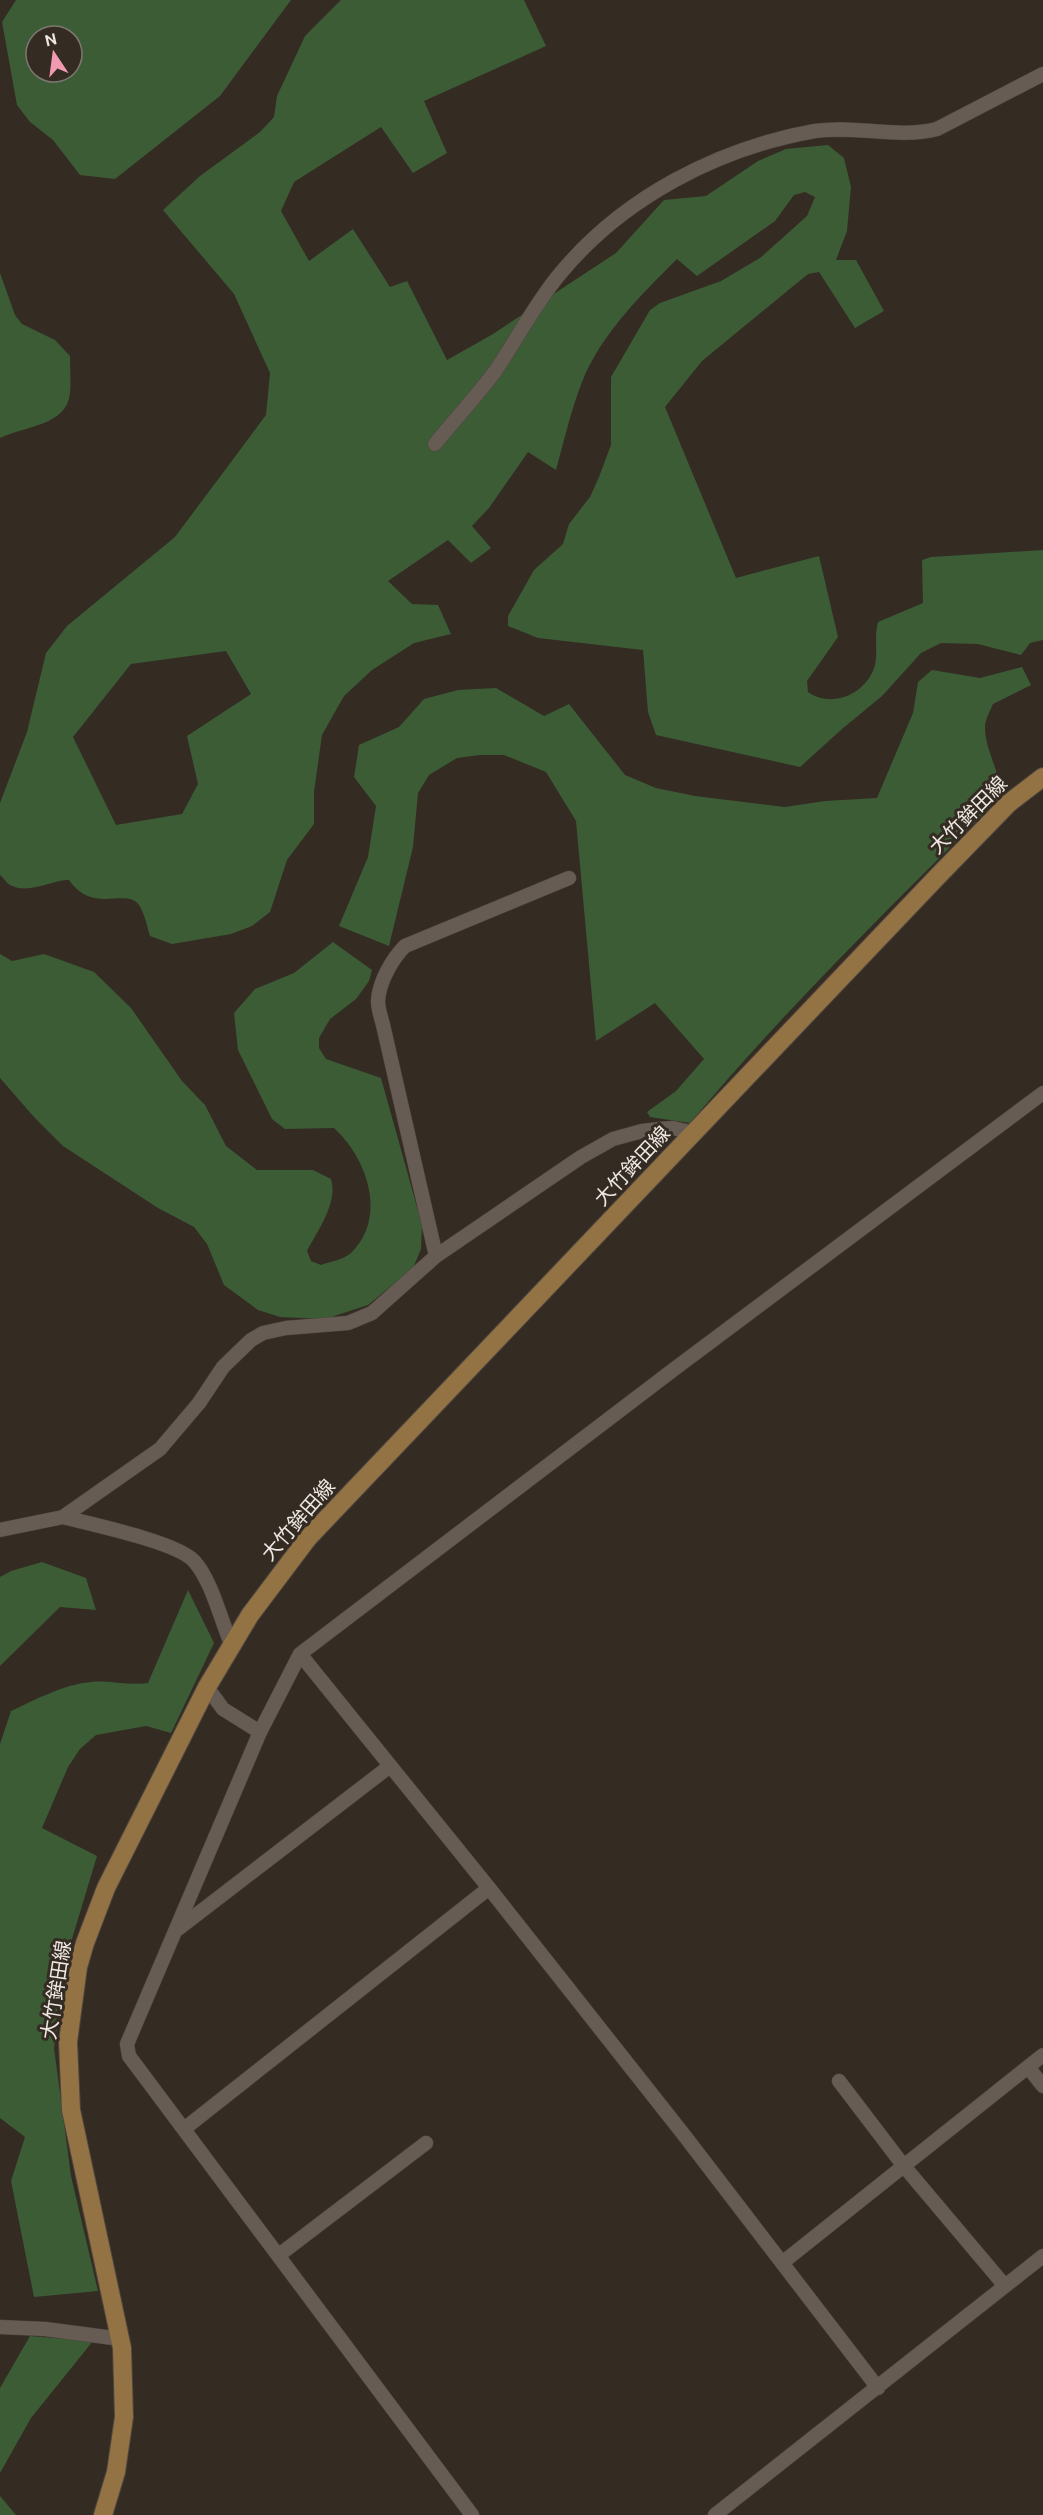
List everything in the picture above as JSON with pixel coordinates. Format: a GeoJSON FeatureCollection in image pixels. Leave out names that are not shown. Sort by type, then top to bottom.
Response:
{"type":"FeatureCollection","features":[{"type":"Feature","properties":{"kind":"main road","name":"大竹鉾田線"},"geometry":{"type":"LineString","coordinates":[[103,2515],[116,2472],[124,2417],[121,2339],[71,2110],[68,2042],[72,2008],[85,1942],[96,1912],[207,1687],[250,1615],[308,1538],[1009,803],[1043,777]]}},
{"type":"Feature","properties":{"kind":"street"},"geometry":{"type":"LineString","coordinates":[[435,444],[495,371],[558,276],[592,240],[638,204],[677,178],[714,160],[816,131],[858,129],[920,134],[937,129],[1043,74]]}},
{"type":"Feature","properties":{"kind":"street"},"geometry":{"type":"LineString","coordinates":[[436,1256],[382,1024],[378,1001],[380,990],[397,954],[405,946],[569,878]]}},
{"type":"Feature","properties":{"kind":"street"},"geometry":{"type":"LineString","coordinates":[[465,2512],[279,2255],[129,2056],[127,2044],[260,1732],[300,1654],[673,1370],[1043,1093]]}},
{"type":"Feature","properties":{"kind":"street"},"geometry":{"type":"LineString","coordinates":[[0,1530],[63,1517],[160,1449],[199,1403],[223,1367],[251,1340],[274,1330],[348,1323],[364,1317],[389,1300],[436,1256],[581,1157],[614,1139],[642,1131],[673,1128],[694,1133]]}},
{"type":"Feature","properties":{"kind":"street"},"geometry":{"type":"LineString","coordinates":[[63,1517],[140,1536],[179,1551],[193,1560],[204,1578],[232,1646]]}},
{"type":"Feature","properties":{"kind":"street"},"geometry":{"type":"LineString","coordinates":[[300,1654],[489,1888],[878,2388]]}},
{"type":"Feature","properties":{"kind":"street"},"geometry":{"type":"LineString","coordinates":[[207,1687],[223,1709],[260,1732]]}},
{"type":"Feature","properties":{"kind":"street"},"geometry":{"type":"LineString","coordinates":[[177,1930],[390,1766]]}},
{"type":"Feature","properties":{"kind":"street"},"geometry":{"type":"LineString","coordinates":[[184,2129],[489,1888]]}},
{"type":"Feature","properties":{"kind":"street"},"geometry":{"type":"LineString","coordinates":[[782,2263],[1043,2055]]}},
{"type":"Feature","properties":{"kind":"street"},"geometry":{"type":"LineString","coordinates":[[1028,2067],[1043,2086]]}},
{"type":"Feature","properties":{"kind":"street"},"geometry":{"type":"LineString","coordinates":[[839,2081],[903,2165],[1005,2286]]}},
{"type":"Feature","properties":{"kind":"street"},"geometry":{"type":"LineString","coordinates":[[279,2255],[426,2143]]}},
{"type":"Feature","properties":{"kind":"street"},"geometry":{"type":"LineString","coordinates":[[714,2515],[732,2510],[878,2388],[1043,2256]]}},
{"type":"Feature","properties":{"kind":"street"},"geometry":{"type":"LineString","coordinates":[[0,2327],[45,2329],[121,2339]]}},
{"type":"Feature","properties":{"kind":"green space"},"geometry":{"type":"Polygon","coordinates":[[[16,0],[291,0],[220,96],[115,179],[80,175],[53,140],[30,122],[17,105],[2,22],[16,0]]]}},
{"type":"Feature","properties":{"kind":"green space"},"geometry":{"type":"Polygon","coordinates":[[[341,0],[524,0],[546,46],[424,101],[447,153],[413,173],[381,127],[294,182],[281,211],[309,261],[353,229],[390,287],[407,281],[447,360],[493,334],[616,253],[664,200],[706,196],[758,161],[786,149],[828,145],[844,158],[851,187],[847,231],[836,260],[856,260],[884,311],[855,328],[819,272],[808,274],[702,361],[665,407],[736,578],[819,556],[838,637],[807,681],[808,692],[817,697],[838,699],[857,691],[865,684],[875,665],[878,622],[923,603],[922,560],[931,557],[1043,550],[1043,640],[1030,643],[1021,655],[978,644],[941,643],[921,653],[882,696],[800,767],[656,735],[648,712],[643,650],[538,638],[508,626],[508,616],[534,570],[563,544],[569,524],[590,497],[599,477],[611,445],[611,377],[650,310],[660,303],[721,281],[760,258],[807,216],[815,197],[805,192],[794,195],[775,221],[697,276],[677,259],[636,301],[611,331],[590,364],[574,403],[556,470],[528,452],[489,508],[472,526],[491,548],[471,563],[448,540],[388,581],[412,604],[438,605],[451,634],[414,643],[372,670],[344,696],[322,735],[314,792],[314,824],[287,860],[270,912],[252,926],[231,934],[172,944],[150,936],[141,909],[133,900],[98,899],[88,896],[78,890],[69,880],[32,888],[17,888],[9,884],[0,875],[0,803],[27,732],[46,653],[67,626],[175,537],[266,415],[270,373],[234,294],[163,210],[200,176],[260,132],[274,117],[277,96],[305,36],[341,0]],[[226,651],[131,664],[73,737],[116,825],[182,814],[198,784],[187,736],[251,694],[226,651]]]}},
{"type":"Feature","properties":{"kind":"green space"},"geometry":{"type":"Polygon","coordinates":[[[0,273],[15,315],[22,324],[55,340],[70,356],[70,393],[67,404],[53,419],[0,438],[0,273]]]}},
{"type":"Feature","properties":{"kind":"green space"},"geometry":{"type":"Polygon","coordinates":[[[1022,667],[1031,685],[993,704],[985,724],[988,745],[999,779],[1000,797],[802,998],[690,1123],[650,1117],[647,1112],[676,1091],[704,1059],[655,1003],[596,1041],[576,821],[546,772],[504,755],[480,755],[457,758],[429,775],[418,793],[413,847],[389,946],[339,926],[368,857],[376,806],[354,777],[359,745],[399,727],[424,699],[458,690],[496,688],[544,716],[569,704],[625,775],[656,788],[695,796],[785,807],[825,801],[877,798],[913,713],[918,682],[932,670],[980,678],[1022,667]]]}},
{"type":"Feature","properties":{"kind":"green space"},"geometry":{"type":"Polygon","coordinates":[[[333,942],[372,970],[369,981],[356,999],[330,1019],[319,1038],[319,1048],[326,1059],[381,1078],[422,1225],[421,1249],[413,1268],[368,1305],[325,1319],[280,1317],[258,1310],[224,1285],[207,1244],[194,1227],[158,1208],[63,1146],[0,1078],[0,954],[12,961],[44,954],[94,972],[131,1008],[182,1081],[205,1105],[226,1146],[257,1170],[313,1170],[331,1179],[332,1197],[329,1207],[307,1251],[311,1261],[321,1265],[348,1255],[362,1239],[369,1222],[371,1206],[364,1171],[356,1155],[334,1128],[285,1129],[272,1119],[238,1050],[234,1013],[255,989],[294,973],[333,942]]]}},
{"type":"Feature","properties":{"kind":"green space"},"geometry":{"type":"Polygon","coordinates":[[[42,1562],[86,1578],[96,1610],[60,1607],[0,1666],[0,1577],[11,1571],[42,1562]]]}},
{"type":"Feature","properties":{"kind":"green space"},"geometry":{"type":"Polygon","coordinates":[[[188,1590],[214,1643],[171,1733],[146,1726],[96,1735],[80,1749],[68,1767],[42,1828],[97,1856],[69,1949],[54,2048],[71,2176],[98,2291],[34,2297],[11,2181],[25,2137],[0,2118],[0,1744],[11,1711],[50,1693],[91,1682],[148,1683],[188,1590]]]}},
{"type":"Feature","properties":{"kind":"green space"},"geometry":{"type":"Polygon","coordinates":[[[30,2336],[93,2341],[31,2418],[0,2473],[0,2388],[30,2336]]]}},
{"type":"Feature","properties":{"kind":"green space"},"geometry":{"type":"Polygon","coordinates":[[[0,2496],[16,2515],[0,2515],[0,2496]]]}}]}
